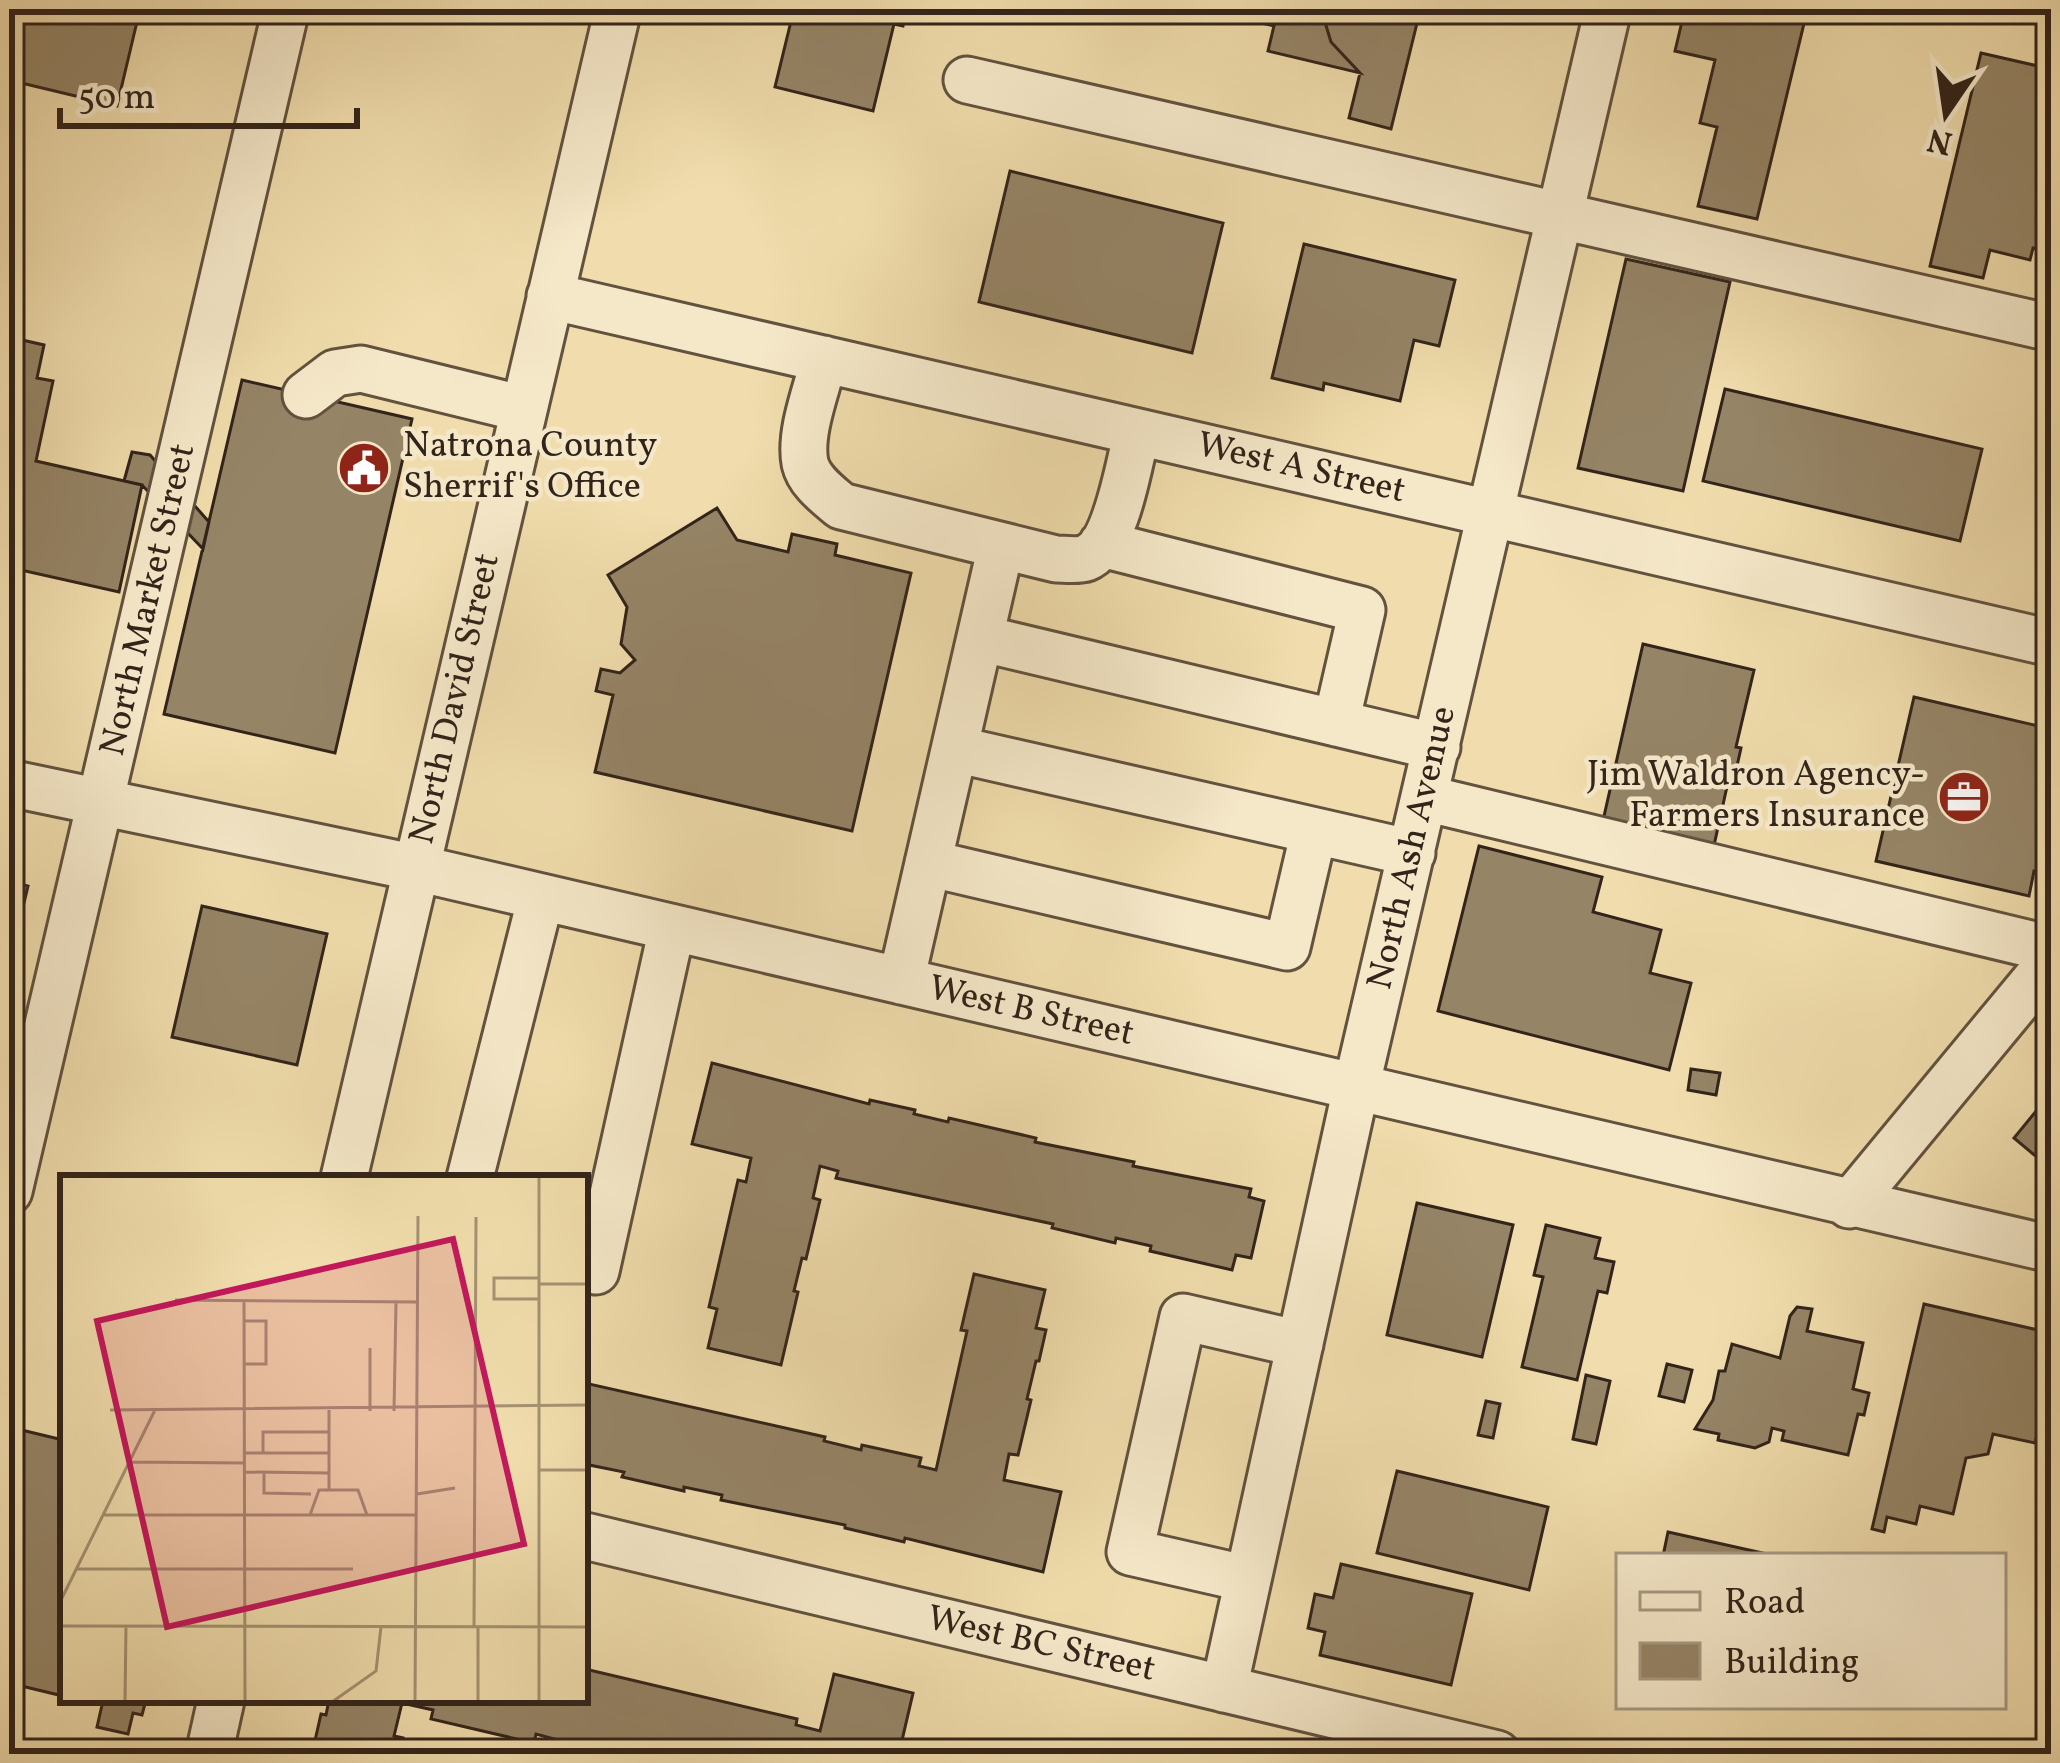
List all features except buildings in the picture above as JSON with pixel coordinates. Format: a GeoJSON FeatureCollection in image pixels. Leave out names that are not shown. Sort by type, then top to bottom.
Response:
{"type":"FeatureCollection","features":[{"type":"Feature","properties":{"kind":"street","name":"North Market Street"},"geometry":{"type":"LineString","coordinates":[[9,1191],[286,9]]}},
{"type":"Feature","properties":{"kind":"street","name":"North David Street"},"geometry":{"type":"LineString","coordinates":[[345,1175],[618,9]]}},
{"type":"Feature","properties":{"kind":"street","name":"North Ash Avenue"},"geometry":{"type":"LineString","coordinates":[[1224,1689],[1356,1088],[1608,9]]}},
{"type":"Feature","properties":{"kind":"street"},"geometry":{"type":"LineString","coordinates":[[968,80],[2051,328]]}},
{"type":"Feature","properties":{"kind":"street","name":"West A Street"},"geometry":{"type":"LineString","coordinates":[[550,296],[2051,644]]}},
{"type":"Feature","properties":{"kind":"street"},"geometry":{"type":"LineString","coordinates":[[824,359],[806,436],[805,464],[817,485],[841,506],[1056,559],[1085,558],[1102,544],[1114,521],[1137,432]]}},
{"type":"Feature","properties":{"kind":"street"},"geometry":{"type":"LineString","coordinates":[[306,394],[335,373],[361,369],[524,409]]}},
{"type":"Feature","properties":{"kind":"street"},"geometry":{"type":"LineString","coordinates":[[1102,544],[1362,610],[1336,723]]}},
{"type":"Feature","properties":{"kind":"street"},"geometry":{"type":"LineString","coordinates":[[901,981],[1001,546]]}},
{"type":"Feature","properties":{"kind":"street"},"geometry":{"type":"LineString","coordinates":[[980,638],[1437,747]]}},
{"type":"Feature","properties":{"kind":"street"},"geometry":{"type":"LineString","coordinates":[[955,749],[1412,853]]}},
{"type":"Feature","properties":{"kind":"street","name":"West B Street"},"geometry":{"type":"LineString","coordinates":[[9,783],[416,868],[2051,1249]]}},
{"type":"Feature","properties":{"kind":"street"},"geometry":{"type":"LineString","coordinates":[[1425,799],[2051,949]]}},
{"type":"Feature","properties":{"kind":"street"},"geometry":{"type":"LineString","coordinates":[[928,862],[1287,947],[1314,831]]}},
{"type":"Feature","properties":{"kind":"street"},"geometry":{"type":"LineString","coordinates":[[471,1175],[541,897]]}},
{"type":"Feature","properties":{"kind":"street"},"geometry":{"type":"LineString","coordinates":[[596,1271],[673,928]]}},
{"type":"Feature","properties":{"kind":"street"},"geometry":{"type":"LineString","coordinates":[[1849,1205],[2051,961]]}},
{"type":"Feature","properties":{"kind":"street"},"geometry":{"type":"LineString","coordinates":[[1248,1579],[1130,1552],[1183,1317],[1300,1344]]}},
{"type":"Feature","properties":{"kind":"street","name":"West BC Street"},"geometry":{"type":"LineString","coordinates":[[588,1537],[1497,1754]]}},
{"type":"Feature","properties":{"kind":"street"},"geometry":{"type":"LineString","coordinates":[[209,1754],[220,1703]]}},
{"type":"Feature","properties":{"kind":"place","name":"Natrona County Sherrif's Office"},"geometry":{"type":"Point","coordinates":[364,468]}},
{"type":"Feature","properties":{"kind":"place","name":"Jim Waldron Agency- Farmers Insurance"},"geometry":{"type":"Point","coordinates":[1964,797]}}]}
